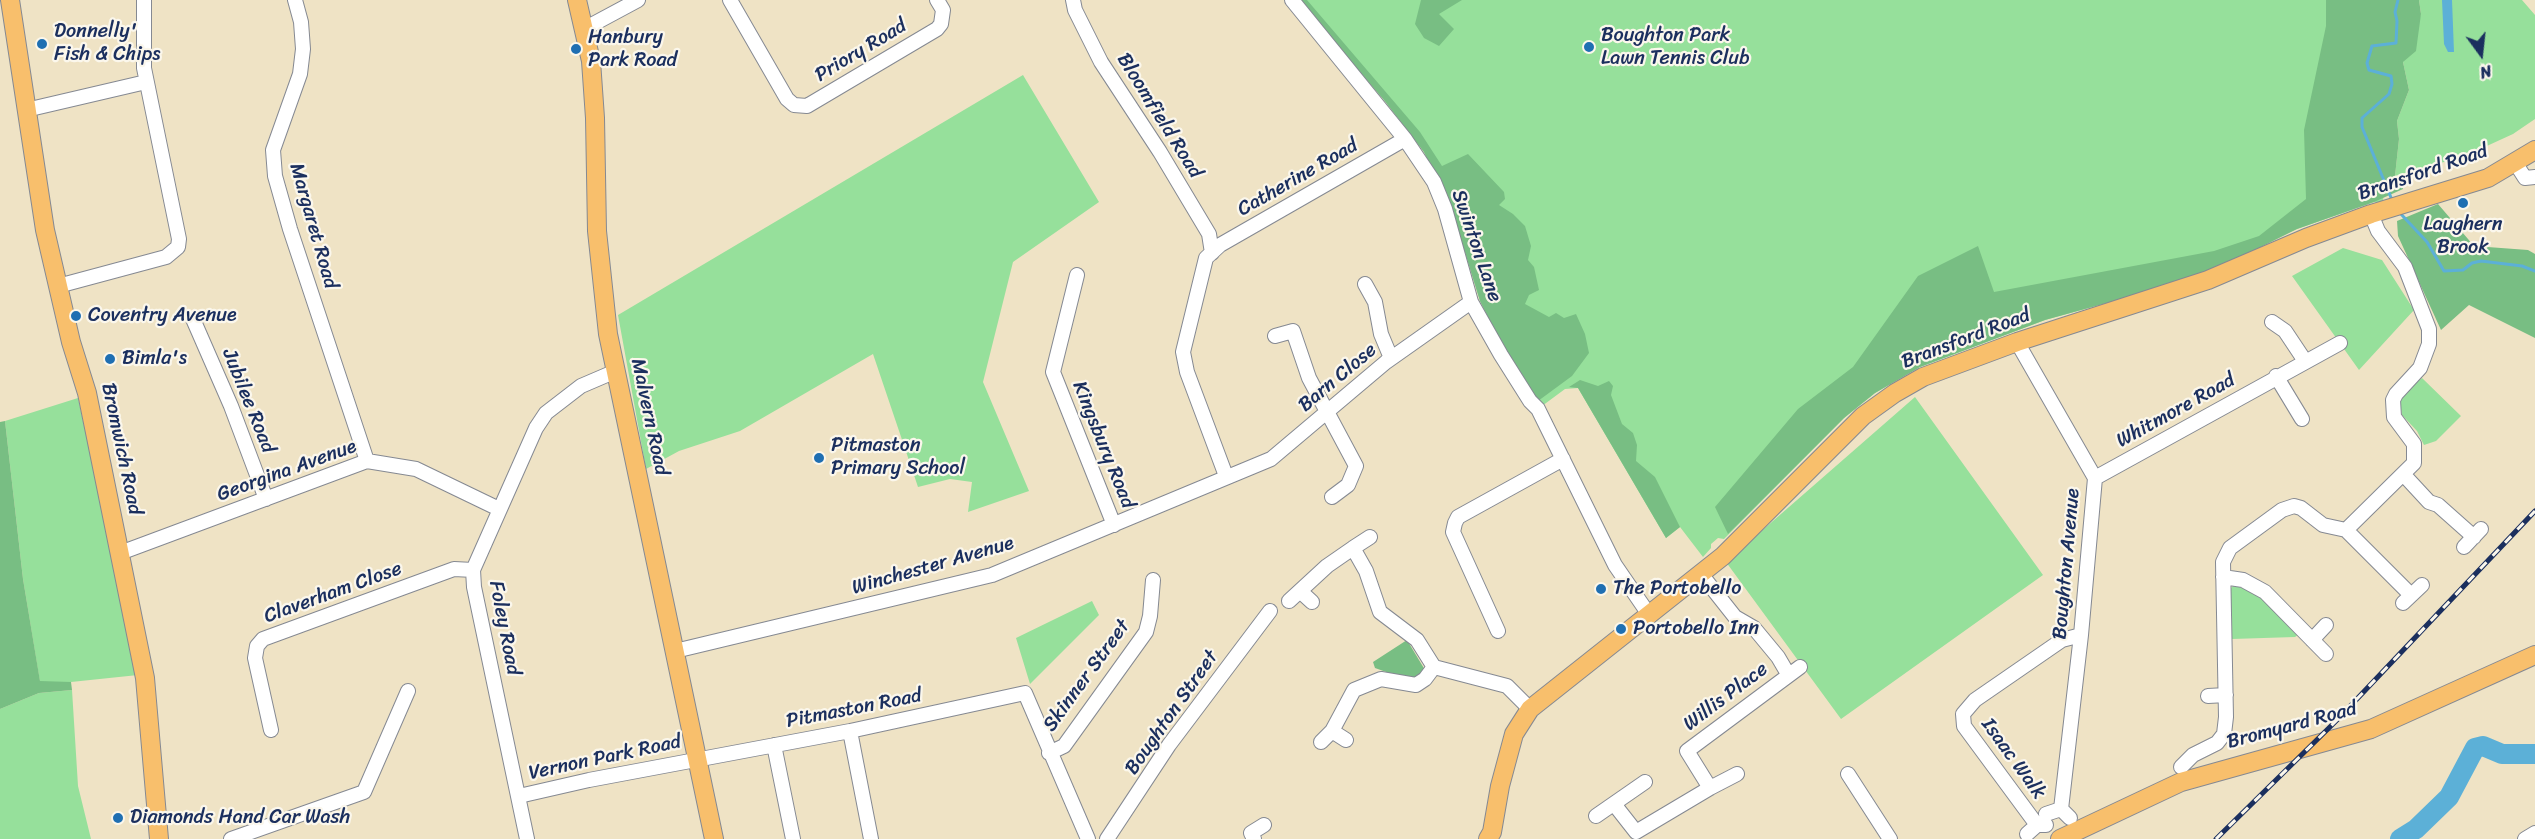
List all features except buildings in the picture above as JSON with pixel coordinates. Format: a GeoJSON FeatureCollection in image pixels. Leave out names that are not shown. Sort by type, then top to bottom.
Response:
{"type":"FeatureCollection","features":[{"type":"Feature","properties":{"kind":"main road","name":"Bromwich Road"},"geometry":{"type":"LineString","coordinates":[[10,0],[45,230],[71,342],[87,393],[151,719],[159,839]]}},
{"type":"Feature","properties":{"kind":"main road","name":"Malvern Road"},"geometry":{"type":"LineString","coordinates":[[577,0],[591,61],[595,118],[597,231],[608,334],[714,839]]}},
{"type":"Feature","properties":{"kind":"main road","name":"Bransford Road"},"geometry":{"type":"LineString","coordinates":[[1494,837],[1500,786],[1514,734],[1530,709],[1723,556],[1863,416],[1895,393],[1923,377],[2017,342],[2208,280],[2306,238],[2488,178],[2516,164],[2535,150]]}},
{"type":"Feature","properties":{"kind":"main road","name":"Bromyard Road"},"geometry":{"type":"LineString","coordinates":[[2060,839],[2181,773],[2371,729],[2535,655]]}},
{"type":"Feature","properties":{"kind":"street"},"geometry":{"type":"LineString","coordinates":[[58,286],[166,257],[178,247],[179,239],[146,82],[142,31],[144,0]]}},
{"type":"Feature","properties":{"kind":"street","name":"Margaret Road"},"geometry":{"type":"LineString","coordinates":[[295,0],[301,22],[303,49],[300,74],[278,130],[273,150],[275,176],[290,229],[368,460]]}},
{"type":"Feature","properties":{"kind":"street"},"geometry":{"type":"LineString","coordinates":[[584,29],[638,0]]}},
{"type":"Feature","properties":{"kind":"street","name":"Priory Road"},"geometry":{"type":"LineString","coordinates":[[730,0],[787,99],[794,105],[807,106],[937,29],[941,24],[940,5]]}},
{"type":"Feature","properties":{"kind":"street","name":"Bloomfield Road"},"geometry":{"type":"LineString","coordinates":[[1073,0],[1075,10],[1101,62],[1160,152],[1209,234],[1212,253]]}},
{"type":"Feature","properties":{"kind":"street","name":"Swinton Lane"},"geometry":{"type":"LineString","coordinates":[[1292,0],[1405,138],[1434,182],[1471,302],[1507,365],[1530,401],[1538,409],[1615,565],[1650,616]]}},
{"type":"Feature","properties":{"kind":"street"},"geometry":{"type":"LineString","coordinates":[[26,110],[146,82]]}},
{"type":"Feature","properties":{"kind":"street","name":"Catherine Road"},"geometry":{"type":"LineString","coordinates":[[1212,253],[1405,138]]}},
{"type":"Feature","properties":{"kind":"street"},"geometry":{"type":"LineString","coordinates":[[2516,164],[2525,178],[2535,177]]}},
{"type":"Feature","properties":{"kind":"street"},"geometry":{"type":"LineString","coordinates":[[2346,530],[2414,463],[2414,444],[2394,417],[2393,400],[2420,368],[2429,344],[2428,329],[2404,267],[2378,231],[2377,213]]}},
{"type":"Feature","properties":{"kind":"street"},"geometry":{"type":"LineString","coordinates":[[1212,253],[1206,258],[1203,268],[1183,352],[1187,372],[1226,476]]}},
{"type":"Feature","properties":{"kind":"street","name":"Kingsbury Road"},"geometry":{"type":"LineString","coordinates":[[1077,275],[1053,372],[1114,525]]}},
{"type":"Feature","properties":{"kind":"street"},"geometry":{"type":"LineString","coordinates":[[1365,284],[1375,302],[1381,334],[1391,358]]}},
{"type":"Feature","properties":{"kind":"street","name":"Barn Close"},"geometry":{"type":"LineString","coordinates":[[1226,476],[1271,459],[1391,358],[1471,302]]}},
{"type":"Feature","properties":{"kind":"street","name":"Jubilee Road"},"geometry":{"type":"LineString","coordinates":[[193,319],[231,406],[266,499]]}},
{"type":"Feature","properties":{"kind":"street"},"geometry":{"type":"LineString","coordinates":[[2272,322],[2285,331],[2305,361]]}},
{"type":"Feature","properties":{"kind":"street"},"geometry":{"type":"LineString","coordinates":[[1275,336],[1293,331],[1309,378],[1328,409],[1356,466],[1348,485],[1332,497]]}},
{"type":"Feature","properties":{"kind":"street","name":"Boughton Avenue"},"geometry":{"type":"LineString","coordinates":[[2017,342],[2095,478],[2065,813],[2039,825]]}},
{"type":"Feature","properties":{"kind":"street","name":"Whitmore Road"},"geometry":{"type":"LineString","coordinates":[[2095,478],[2276,376],[2340,343]]}},
{"type":"Feature","properties":{"kind":"street","name":"Foley Road"},"geometry":{"type":"LineString","coordinates":[[527,839],[474,587],[474,570],[536,428],[546,413],[582,386],[616,371]]}},
{"type":"Feature","properties":{"kind":"street"},"geometry":{"type":"LineString","coordinates":[[2276,376],[2302,419]]}},
{"type":"Feature","properties":{"kind":"street"},"geometry":{"type":"LineString","coordinates":[[1498,631],[1453,532],[1455,523],[1458,518],[1563,459]]}},
{"type":"Feature","properties":{"kind":"street","name":"Georgina Avenue"},"geometry":{"type":"LineString","coordinates":[[120,553],[368,460],[416,469],[499,509]]}},
{"type":"Feature","properties":{"kind":"street"},"geometry":{"type":"LineString","coordinates":[[2404,474],[2429,502],[2438,505],[2473,538]]}},
{"type":"Feature","properties":{"kind":"street","name":"Winchester Avenue"},"geometry":{"type":"LineString","coordinates":[[675,651],[992,574],[1114,525],[1226,476]]}},
{"type":"Feature","properties":{"kind":"street"},"geometry":{"type":"LineString","coordinates":[[2181,773],[2193,755],[2217,743],[2224,734],[2226,695],[2223,562],[2230,548],[2282,510],[2294,506],[2301,508],[2323,525],[2346,530],[2407,599],[2422,585]]}},
{"type":"Feature","properties":{"kind":"street"},"geometry":{"type":"LineString","coordinates":[[1289,601],[1327,566],[1370,537]]}},
{"type":"Feature","properties":{"kind":"street"},"geometry":{"type":"LineString","coordinates":[[1353,548],[1366,571],[1380,612],[1417,640],[1434,667],[1507,686],[1530,709]]}},
{"type":"Feature","properties":{"kind":"street","name":"Claverham Close"},"geometry":{"type":"LineString","coordinates":[[271,730],[255,658],[257,646],[263,639],[454,569],[474,570]]}},
{"type":"Feature","properties":{"kind":"street","name":"Willis Place"},"geometry":{"type":"LineString","coordinates":[[1701,574],[1735,617],[1754,628],[1778,657],[1794,671],[1687,751],[1710,788]]}},
{"type":"Feature","properties":{"kind":"street"},"geometry":{"type":"LineString","coordinates":[[2223,577],[2243,580],[2265,592],[2326,654]]}},
{"type":"Feature","properties":{"kind":"street","name":"Skinner Street"},"geometry":{"type":"LineString","coordinates":[[1049,753],[1064,746],[1146,632],[1150,616],[1153,580]]}},
{"type":"Feature","properties":{"kind":"street"},"geometry":{"type":"LineString","coordinates":[[1300,591],[1312,602]]}},
{"type":"Feature","properties":{"kind":"street","name":"Boughton Street"},"geometry":{"type":"LineString","coordinates":[[1107,839],[1170,745],[1270,610]]}},
{"type":"Feature","properties":{"kind":"street"},"geometry":{"type":"LineString","coordinates":[[2312,640],[2326,625]]}},
{"type":"Feature","properties":{"kind":"street","name":"Isaac Walk"},"geometry":{"type":"LineString","coordinates":[[2039,825],[1964,726],[1963,714],[1975,700],[2062,640],[2081,635]]}},
{"type":"Feature","properties":{"kind":"street"},"geometry":{"type":"LineString","coordinates":[[1321,742],[1332,731],[1354,690],[1381,679],[1416,685],[1425,679],[1434,667]]}},
{"type":"Feature","properties":{"kind":"street"},"geometry":{"type":"LineString","coordinates":[[231,839],[364,792],[408,691]]}},
{"type":"Feature","properties":{"kind":"street","name":"Pitmaston Road"},"geometry":{"type":"LineString","coordinates":[[698,759],[1025,693],[1049,753]]}},
{"type":"Feature","properties":{"kind":"street"},"geometry":{"type":"LineString","coordinates":[[2208,696],[2226,695]]}},
{"type":"Feature","properties":{"kind":"street"},"geometry":{"type":"LineString","coordinates":[[850,730],[871,839]]}},
{"type":"Feature","properties":{"kind":"street"},"geometry":{"type":"LineString","coordinates":[[1332,731],[1346,740]]}},
{"type":"Feature","properties":{"kind":"street"},"geometry":{"type":"LineString","coordinates":[[774,745],[793,839]]}},
{"type":"Feature","properties":{"kind":"street"},"geometry":{"type":"LineString","coordinates":[[1049,753],[1088,839]]}},
{"type":"Feature","properties":{"kind":"street","name":"Vernon Park Road"},"geometry":{"type":"LineString","coordinates":[[519,796],[698,759]]}},
{"type":"Feature","properties":{"kind":"street"},"geometry":{"type":"LineString","coordinates":[[1614,804],[1632,836],[1737,774]]}},
{"type":"Feature","properties":{"kind":"street"},"geometry":{"type":"LineString","coordinates":[[1848,774],[1890,839]]}},
{"type":"Feature","properties":{"kind":"street"},"geometry":{"type":"LineString","coordinates":[[1596,816],[1646,782]]}},
{"type":"Feature","properties":{"kind":"street"},"geometry":{"type":"LineString","coordinates":[[1254,839],[1251,833],[1264,825]]}},
{"type":"Feature","properties":{"kind":"street"},"geometry":{"type":"LineString","coordinates":[[2525,839],[2535,833]]}},
{"type":"Feature","properties":{"kind":"green space"},"geometry":{"type":"Polygon","coordinates":[[[1298,0],[2393,0],[2383,203],[2374,202],[2297,229],[2168,286],[2045,320],[1920,367],[1875,393],[1844,418],[1724,539],[1718,538],[1711,544],[1711,548],[1703,557],[1680,527],[1666,538],[1578,388],[1565,389],[1542,406],[1506,353],[1480,301],[1451,207],[1424,152],[1384,100],[1298,0]]]}},
{"type":"Feature","properties":{"kind":"green space"},"geometry":{"type":"Polygon","coordinates":[[[1298,0],[1307,0],[1420,132],[1442,166],[1468,154],[1504,192],[1505,199],[1499,205],[1525,226],[1531,246],[1528,260],[1534,267],[1539,290],[1529,295],[1525,304],[1549,317],[1556,313],[1564,318],[1576,314],[1585,334],[1589,353],[1572,376],[1538,401],[1506,353],[1480,301],[1451,207],[1424,152],[1384,100],[1298,0]]]}},
{"type":"Feature","properties":{"kind":"green space"},"geometry":{"type":"Polygon","coordinates":[[[1421,0],[1462,0],[1439,14],[1454,29],[1439,46],[1424,38],[1415,24],[1421,0]]]}},
{"type":"Feature","properties":{"kind":"green space"},"geometry":{"type":"Polygon","coordinates":[[[2326,0],[2419,0],[2421,14],[2416,51],[2403,62],[2409,90],[2397,121],[2399,139],[2395,176],[2402,177],[2403,189],[2374,202],[2297,229],[2227,264],[2168,286],[2045,320],[1920,367],[1875,393],[1844,418],[1728,534],[1715,507],[1798,409],[1853,367],[1918,276],[1978,246],[1994,292],[2214,251],[2259,236],[2306,199],[2304,130],[2326,26],[2326,0]]]}},
{"type":"Feature","properties":{"kind":"green space"},"geometry":{"type":"Polygon","coordinates":[[[2419,0],[2522,0],[2535,15],[2535,119],[2513,134],[2465,156],[2395,176],[2399,139],[2397,121],[2409,90],[2403,62],[2421,14],[2419,0]]]}},
{"type":"Feature","properties":{"kind":"green space"},"geometry":{"type":"Polygon","coordinates":[[[1023,75],[1099,202],[1013,262],[983,382],[1029,491],[968,512],[972,482],[950,479],[918,487],[873,354],[740,431],[679,451],[646,469],[618,315],[1023,75]]]}},
{"type":"Feature","properties":{"kind":"green space"},"geometry":{"type":"Polygon","coordinates":[[[2438,204],[2474,246],[2528,250],[2535,254],[2535,338],[2469,305],[2441,330],[2398,236],[2397,221],[2438,204]]]}},
{"type":"Feature","properties":{"kind":"green space"},"geometry":{"type":"Polygon","coordinates":[[[2343,248],[2382,260],[2414,310],[2359,370],[2292,276],[2343,248]]]}},
{"type":"Feature","properties":{"kind":"green space"},"geometry":{"type":"Polygon","coordinates":[[[2422,378],[2461,416],[2436,441],[2424,445],[2417,431],[2402,415],[2400,403],[2405,390],[2422,378]]]}},
{"type":"Feature","properties":{"kind":"green space"},"geometry":{"type":"Polygon","coordinates":[[[1580,380],[1598,386],[1609,381],[1613,386],[1611,395],[1622,424],[1633,433],[1637,445],[1636,461],[1655,477],[1680,527],[1666,538],[1578,388],[1569,387],[1580,380]]]}},
{"type":"Feature","properties":{"kind":"green space"},"geometry":{"type":"Polygon","coordinates":[[[1915,397],[2043,575],[1841,719],[1726,562],[1915,397]]]}},
{"type":"Feature","properties":{"kind":"green space"},"geometry":{"type":"Polygon","coordinates":[[[78,398],[138,675],[71,682],[40,682],[23,579],[5,421],[78,398]]]}},
{"type":"Feature","properties":{"kind":"green space"},"geometry":{"type":"Polygon","coordinates":[[[5,421],[23,579],[40,681],[71,682],[72,690],[39,693],[0,709],[0,422],[5,421]]]}},
{"type":"Feature","properties":{"kind":"green space"},"geometry":{"type":"Polygon","coordinates":[[[2234,585],[2258,594],[2299,634],[2295,637],[2232,639],[2230,589],[2234,585]]]}},
{"type":"Feature","properties":{"kind":"green space"},"geometry":{"type":"Polygon","coordinates":[[[1092,601],[1099,615],[1030,684],[1016,638],[1092,601]]]}},
{"type":"Feature","properties":{"kind":"green space"},"geometry":{"type":"Polygon","coordinates":[[[1407,640],[1425,670],[1417,677],[1403,678],[1375,668],[1373,662],[1407,640]]]}},
{"type":"Feature","properties":{"kind":"green space"},"geometry":{"type":"Polygon","coordinates":[[[72,690],[78,786],[91,839],[0,839],[0,709],[39,693],[72,690]]]}},
{"type":"Feature","properties":{"kind":"water"},"geometry":{"type":"Polygon","coordinates":[[[2442,0],[2452,0],[2454,52],[2448,52],[2444,44],[2442,0]]]}},
{"type":"Feature","properties":{"kind":"waterway","name":"Laughern Brook"},"geometry":{"type":"LineString","coordinates":[[2392,200],[2362,127],[2362,118],[2389,94],[2392,84],[2391,76],[2369,70],[2367,63],[2372,46],[2396,43],[2395,12],[2398,0]]}},
{"type":"Feature","properties":{"kind":"waterway","name":"Laughern Brook"},"geometry":{"type":"LineString","coordinates":[[2400,213],[2427,242],[2444,271],[2463,270],[2472,263],[2481,261],[2522,266],[2535,271]]}},
{"type":"Feature","properties":{"kind":"waterway","name":"Laughern Brook"},"geometry":{"type":"LineString","coordinates":[[2400,839],[2416,829],[2449,797],[2475,748],[2483,746],[2502,754],[2535,754]]}},
{"type":"Feature","properties":{"kind":"railway"},"geometry":{"type":"LineString","coordinates":[[2216,839],[2337,720],[2535,511]]}},
{"type":"Feature","properties":{"kind":"place","name":"Donnelly' Fish & Chips"},"geometry":{"type":"Point","coordinates":[42,44]}},
{"type":"Feature","properties":{"kind":"place","name":"Boughton Park Lawn Tennis Club"},"geometry":{"type":"Point","coordinates":[1589,47]}},
{"type":"Feature","properties":{"kind":"place","name":"Hanbury Park Road"},"geometry":{"type":"Point","coordinates":[576,49]}},
{"type":"Feature","properties":{"kind":"place","name":"Laughern Brook"},"geometry":{"type":"Point","coordinates":[2463,203]}},
{"type":"Feature","properties":{"kind":"place","name":"Coventry Avenue"},"geometry":{"type":"Point","coordinates":[76,316]}},
{"type":"Feature","properties":{"kind":"place","name":"Bimla's"},"geometry":{"type":"Point","coordinates":[110,359]}},
{"type":"Feature","properties":{"kind":"place","name":"Pitmaston Primary School"},"geometry":{"type":"Point","coordinates":[819,458]}},
{"type":"Feature","properties":{"kind":"place","name":"The Portobello"},"geometry":{"type":"Point","coordinates":[1601,589]}},
{"type":"Feature","properties":{"kind":"place","name":"Portobello Inn"},"geometry":{"type":"Point","coordinates":[1621,629]}},
{"type":"Feature","properties":{"kind":"place","name":"Diamonds Hand Car Wash"},"geometry":{"type":"Point","coordinates":[118,818]}}]}
